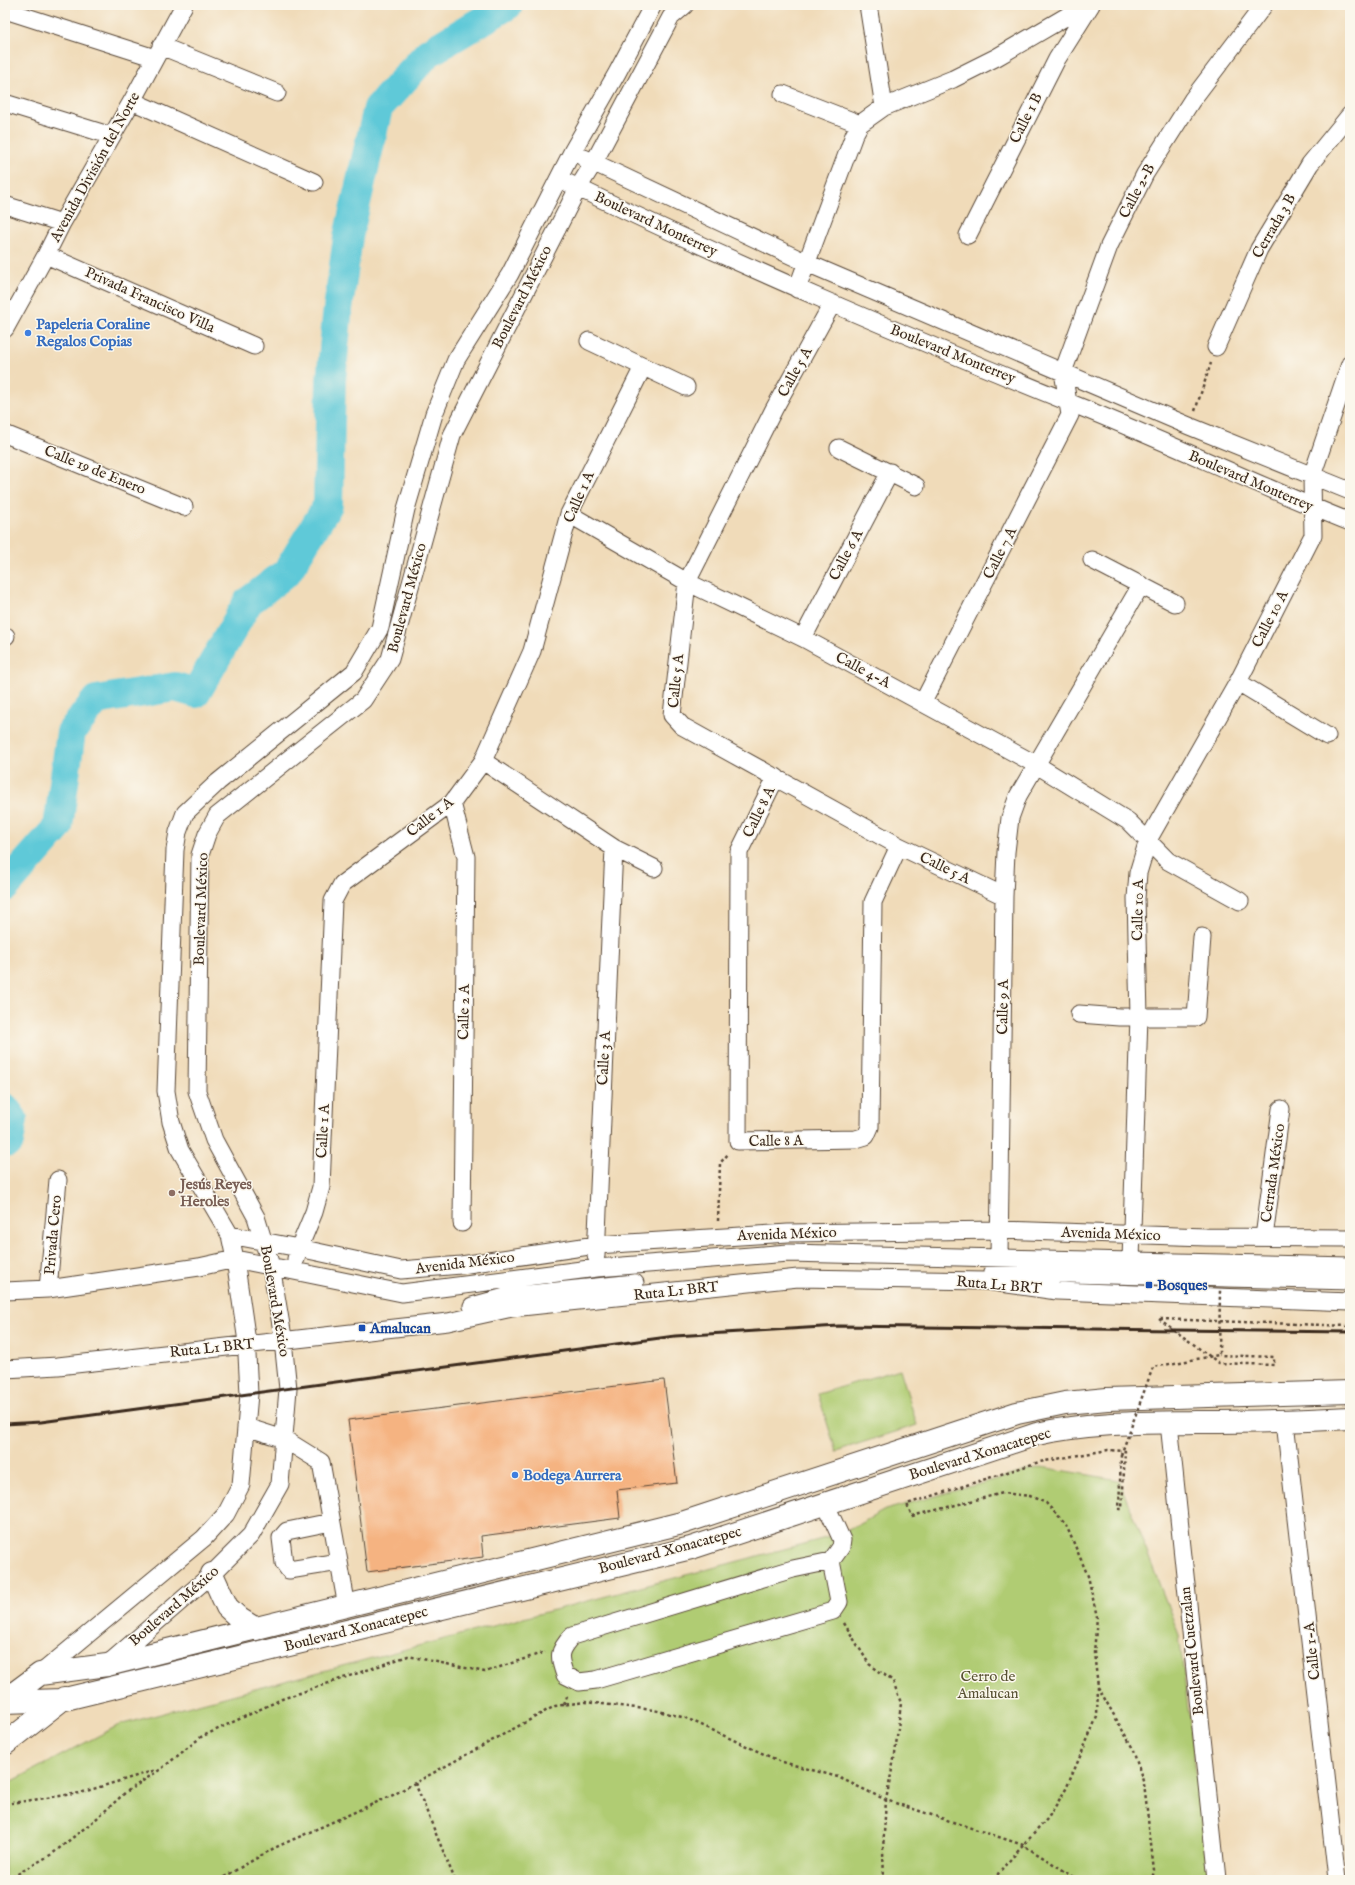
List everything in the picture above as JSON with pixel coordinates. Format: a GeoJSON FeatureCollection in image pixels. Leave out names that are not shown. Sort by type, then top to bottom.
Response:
{"type":"FeatureCollection","features":[{"type":"Feature","properties":{"kind":"main road","name":"Boulevard Xonacatepec"},"geometry":{"type":"LineString","coordinates":[[5,1701],[40,1674],[107,1665],[347,1607],[682,1523],[1024,1411],[1065,1403],[1107,1399],[1350,1392]]}},
{"type":"Feature","properties":{"kind":"main road","name":"Boulevard Xonacatepec"},"geometry":{"type":"LineString","coordinates":[[5,1744],[61,1700],[691,1548],[1037,1434],[1066,1428],[1106,1424],[1285,1422],[1350,1418]]}},
{"type":"Feature","properties":{"kind":"main road"},"geometry":{"type":"LineString","coordinates":[[212,1574],[227,1607],[240,1619],[256,1629]]}},
{"type":"Feature","properties":{"kind":"main road","name":"Boulevard México"},"geometry":{"type":"LineString","coordinates":[[61,1700],[107,1665]]}},
{"type":"Feature","properties":{"kind":"main road"},"geometry":{"type":"LineString","coordinates":[[5,1701],[61,1700]]}},
{"type":"Feature","properties":{"kind":"street","name":"Avenida División del Norte"},"geometry":{"type":"LineString","coordinates":[[5,328],[11,308],[46,254],[184,5]]}},
{"type":"Feature","properties":{"kind":"street","name":"Boulevard México"},"geometry":{"type":"LineString","coordinates":[[40,1674],[204,1538],[226,1514],[241,1485],[249,1394],[247,1340],[235,1259],[230,1235],[180,1150],[171,1122],[166,1091],[175,850],[178,832],[185,813],[218,782],[354,672],[380,628],[406,509],[434,414],[456,360],[510,274],[572,152],[617,73],[653,5]]}},
{"type":"Feature","properties":{"kind":"street","name":"Boulevard México"},"geometry":{"type":"LineString","coordinates":[[107,1665],[212,1574],[251,1535],[268,1509],[280,1484],[288,1389],[283,1336],[271,1266],[265,1242],[256,1217],[214,1140],[197,1090],[200,855],[207,834],[217,816],[363,700],[390,659],[452,435],[578,188],[593,164],[671,17],[685,5]]}},
{"type":"Feature","properties":{"kind":"street"},"geometry":{"type":"LineString","coordinates":[[868,5],[884,107]]}},
{"type":"Feature","properties":{"kind":"street"},"geometry":{"type":"LineString","coordinates":[[797,289],[854,135],[860,124],[884,107],[953,79],[997,57],[1086,5]]}},
{"type":"Feature","properties":{"kind":"street","name":"Calle 1 B"},"geometry":{"type":"LineString","coordinates":[[968,235],[1054,66],[1090,5]]}},
{"type":"Feature","properties":{"kind":"street","name":"Calle 2-B"},"geometry":{"type":"LineString","coordinates":[[1068,402],[1063,372],[1109,246],[1145,174],[1192,100],[1264,5]]}},
{"type":"Feature","properties":{"kind":"street"},"geometry":{"type":"LineString","coordinates":[[5,10],[158,52],[277,93]]}},
{"type":"Feature","properties":{"kind":"street"},"geometry":{"type":"LineString","coordinates":[[783,94],[860,124]]}},
{"type":"Feature","properties":{"kind":"street"},"geometry":{"type":"LineString","coordinates":[[132,101],[314,182]]}},
{"type":"Feature","properties":{"kind":"street"},"geometry":{"type":"LineString","coordinates":[[5,103],[112,136]]}},
{"type":"Feature","properties":{"kind":"street","name":"Cerrada 3 B"},"geometry":{"type":"LineString","coordinates":[[1216,348],[1259,249],[1310,164],[1350,115]]}},
{"type":"Feature","properties":{"kind":"street","name":"Boulevard Monterrey"},"geometry":{"type":"LineString","coordinates":[[572,152],[593,164],[807,263],[1189,426],[1350,491]]}},
{"type":"Feature","properties":{"kind":"street","name":"Boulevard Monterrey"},"geometry":{"type":"LineString","coordinates":[[559,178],[797,289],[1068,402],[1311,507],[1350,522]]}},
{"type":"Feature","properties":{"kind":"street"},"geometry":{"type":"LineString","coordinates":[[5,205],[62,223]]}},
{"type":"Feature","properties":{"kind":"street","name":"Privada Francisco Villa"},"geometry":{"type":"LineString","coordinates":[[46,254],[254,346]]}},
{"type":"Feature","properties":{"kind":"street","name":"Calle 5 A"},"geometry":{"type":"LineString","coordinates":[[832,304],[774,409],[687,582],[672,715],[682,726],[898,846],[1004,896]]}},
{"type":"Feature","properties":{"kind":"street"},"geometry":{"type":"LineString","coordinates":[[589,341],[686,387]]}},
{"type":"Feature","properties":{"kind":"street","name":"Calle 10 A"},"geometry":{"type":"LineString","coordinates":[[1131,1260],[1139,1016],[1136,898],[1138,873],[1148,840],[1238,682],[1313,535],[1311,507],[1312,476],[1350,364]]}},
{"type":"Feature","properties":{"kind":"street","name":"Calle 1 A"},"geometry":{"type":"LineString","coordinates":[[294,1270],[298,1248],[314,1212],[321,1187],[334,901],[342,884],[452,803],[483,761],[532,651],[569,514],[643,367]]}},
{"type":"Feature","properties":{"kind":"street","name":"Calle 7 A"},"geometry":{"type":"LineString","coordinates":[[923,702],[1070,415],[1068,402]]}},
{"type":"Feature","properties":{"kind":"street","name":"Calle 19 de Enero"},"geometry":{"type":"LineString","coordinates":[[5,434],[184,507]]}},
{"type":"Feature","properties":{"kind":"street"},"geometry":{"type":"LineString","coordinates":[[840,448],[916,486]]}},
{"type":"Feature","properties":{"kind":"street","name":"Calle 6 A"},"geometry":{"type":"LineString","coordinates":[[802,638],[890,472]]}},
{"type":"Feature","properties":{"kind":"street","name":"Calle 4-A"},"geometry":{"type":"LineString","coordinates":[[569,514],[687,582],[802,638],[923,702],[1035,764],[1128,821],[1168,861],[1240,902]]}},
{"type":"Feature","properties":{"kind":"street"},"geometry":{"type":"LineString","coordinates":[[1092,560],[1175,603]]}},
{"type":"Feature","properties":{"kind":"street","name":"Calle 9 A"},"geometry":{"type":"LineString","coordinates":[[998,1257],[1000,1230],[1004,896],[1006,852],[1010,818],[1018,796],[1035,764],[1141,585]]}},
{"type":"Feature","properties":{"kind":"street"},"geometry":{"type":"LineString","coordinates":[[1238,682],[1328,736]]}},
{"type":"Feature","properties":{"kind":"street"},"geometry":{"type":"LineString","coordinates":[[483,761],[614,848],[654,868]]}},
{"type":"Feature","properties":{"kind":"street","name":"Calle 8 A"},"geometry":{"type":"LineString","coordinates":[[776,777],[739,852],[738,1141],[856,1139],[866,1136],[870,1127],[873,902],[898,846]]}},
{"type":"Feature","properties":{"kind":"street","name":"Calle 2 A"},"geometry":{"type":"LineString","coordinates":[[452,803],[466,857],[462,1223]]}},
{"type":"Feature","properties":{"kind":"street","name":"Calle 3 A"},"geometry":{"type":"LineString","coordinates":[[597,1268],[596,1245],[614,848]]}},
{"type":"Feature","properties":{"kind":"street"},"geometry":{"type":"LineString","coordinates":[[1079,1014],[1196,1017],[1202,937]]}},
{"type":"Feature","properties":{"kind":"street","name":"Cerrada México"},"geometry":{"type":"LineString","coordinates":[[1264,1237],[1281,1109]]}},
{"type":"Feature","properties":{"kind":"street","name":"Privada Cero"},"geometry":{"type":"LineString","coordinates":[[48,1289],[58,1180]]}},
{"type":"Feature","properties":{"kind":"street","name":"Avenida México"},"geometry":{"type":"LineString","coordinates":[[230,1235],[401,1270],[461,1265],[596,1245],[788,1233],[1000,1230],[1132,1235],[1350,1238]]}},
{"type":"Feature","properties":{"kind":"street","name":"Avenida México"},"geometry":{"type":"LineString","coordinates":[[235,1259],[402,1293],[597,1268],[788,1253],[1350,1266]]}},
{"type":"Feature","properties":{"kind":"street"},"geometry":{"type":"LineString","coordinates":[[5,1291],[48,1289],[199,1268],[235,1259]]}},
{"type":"Feature","properties":{"kind":"street","name":"Ruta L1 BRT"},"geometry":{"type":"LineString","coordinates":[[283,1336],[446,1312],[508,1296],[797,1267],[1350,1281]]}},
{"type":"Feature","properties":{"kind":"street","name":"Ruta L1 BRT"},"geometry":{"type":"LineString","coordinates":[[5,1360],[448,1322],[512,1308],[798,1278],[984,1281],[1058,1290],[1350,1302]]}},
{"type":"Feature","properties":{"kind":"street","name":"Ruta L1 BRT"},"geometry":{"type":"LineString","coordinates":[[5,1369],[58,1366],[204,1344]]}},
{"type":"Feature","properties":{"kind":"street","name":"Calle 1-A"},"geometry":{"type":"LineString","coordinates":[[1285,1422],[1337,1880]]}},
{"type":"Feature","properties":{"kind":"street","name":"Boulevard Cuetzalan"},"geometry":{"type":"LineString","coordinates":[[1169,1423],[1217,1880]]}},
{"type":"Feature","properties":{"kind":"street"},"geometry":{"type":"LineString","coordinates":[[246,1427],[284,1439],[321,1462],[347,1607]]}},
{"type":"Feature","properties":{"kind":"street"},"geometry":{"type":"LineString","coordinates":[[825,1503],[842,1540],[841,1547],[831,1561],[793,1568],[572,1636],[561,1648],[559,1660],[565,1674],[580,1682],[596,1680],[833,1611],[839,1602],[831,1561]]}},
{"type":"Feature","properties":{"kind":"street"},"geometry":{"type":"LineString","coordinates":[[332,1522],[287,1531],[281,1538],[284,1563],[289,1570],[338,1562]]}},
{"type":"Feature","properties":{"kind":"path"},"geometry":{"type":"LineString","coordinates":[[1189,426],[1216,348]]}},
{"type":"Feature","properties":{"kind":"path"},"geometry":{"type":"LineString","coordinates":[[718,1237],[720,1163],[738,1141]]}},
{"type":"Feature","properties":{"kind":"path"},"geometry":{"type":"LineString","coordinates":[[1219,1355],[1220,1289]]}},
{"type":"Feature","properties":{"kind":"path"},"geometry":{"type":"LineString","coordinates":[[994,1880],[1000,1871],[1048,1818],[1066,1789],[1097,1717],[1098,1686],[1094,1653],[1097,1617],[1088,1576],[1066,1525],[1046,1504],[1030,1496],[1003,1493],[912,1516],[908,1504],[1039,1462],[1108,1450],[1119,1450],[1125,1452],[1122,1509],[1119,1509],[1121,1455],[1153,1367],[1219,1355],[1274,1357],[1274,1365],[1219,1363],[1159,1319],[1350,1326]]}},
{"type":"Feature","properties":{"kind":"path"},"geometry":{"type":"LineString","coordinates":[[833,1611],[840,1616],[869,1664],[892,1682],[901,1703],[895,1754],[886,1800],[883,1850],[884,1880]]}},
{"type":"Feature","properties":{"kind":"path"},"geometry":{"type":"LineString","coordinates":[[7,1880],[52,1854],[96,1819],[126,1792],[160,1769],[201,1737],[282,1699],[408,1656],[485,1672],[561,1648]]}},
{"type":"Feature","properties":{"kind":"path"},"geometry":{"type":"LineString","coordinates":[[1098,1686],[1132,1747],[1144,1784],[1154,1870],[1152,1880]]}},
{"type":"Feature","properties":{"kind":"path"},"geometry":{"type":"LineString","coordinates":[[219,1880],[274,1848],[393,1795],[555,1706],[585,1702],[654,1710],[686,1718],[779,1761],[838,1777],[886,1800],[1023,1846],[1079,1880]]}},
{"type":"Feature","properties":{"kind":"path"},"geometry":{"type":"LineString","coordinates":[[5,1804],[80,1793],[160,1769]]}},
{"type":"Feature","properties":{"kind":"path"},"geometry":{"type":"LineString","coordinates":[[415,1783],[455,1880]]}},
{"type":"Feature","properties":{"kind":"green space"},"geometry":{"type":"Polygon","coordinates":[[[900,1369],[917,1425],[836,1451],[818,1394],[900,1369]]]}},
{"type":"Feature","properties":{"kind":"green space","name":"Cerro de Amalucan"},"geometry":{"type":"Polygon","coordinates":[[[1041,1467],[1119,1480],[1179,1635],[1209,1880],[5,1880],[5,1785],[119,1725],[841,1534],[885,1510],[1041,1467]]]}},
{"type":"Feature","properties":{"kind":"building","name":"Bodega Aurrera"},"geometry":{"type":"Polygon","coordinates":[[[664,1380],[677,1483],[617,1490],[620,1518],[481,1536],[483,1557],[367,1572],[348,1420],[664,1380]]]}},
{"type":"Feature","properties":{"kind":"waterway"},"geometry":{"type":"LineString","coordinates":[[5,887],[58,827],[71,732],[96,700],[175,687],[196,693],[248,602],[287,572],[328,505],[331,381],[337,316],[348,237],[378,108],[428,53],[508,5]]}},
{"type":"Feature","properties":{"kind":"waterway"},"geometry":{"type":"LineString","coordinates":[[5,1108],[13,1119],[9,1142],[5,1143]]}},
{"type":"Feature","properties":{"kind":"railway"},"geometry":{"type":"LineString","coordinates":[[5,1424],[41,1422],[675,1336],[839,1326],[1350,1332]]}},
{"type":"Feature","properties":{"kind":"place","name":"Papeleria Coraline Regalos Copias"},"geometry":{"type":"Point","coordinates":[28,333]}},
{"type":"Feature","properties":{"kind":"place","name":"Jesús Reyes Heroles"},"geometry":{"type":"Point","coordinates":[172,1193]}},
{"type":"Feature","properties":{"kind":"place","name":"Bosques"},"geometry":{"type":"Point","coordinates":[1149,1285]}},
{"type":"Feature","properties":{"kind":"place","name":"Amalucan"},"geometry":{"type":"Point","coordinates":[362,1328]}},
{"type":"Feature","properties":{"kind":"place","name":"Bodega Aurrera"},"geometry":{"type":"Point","coordinates":[515,1475]}}]}
